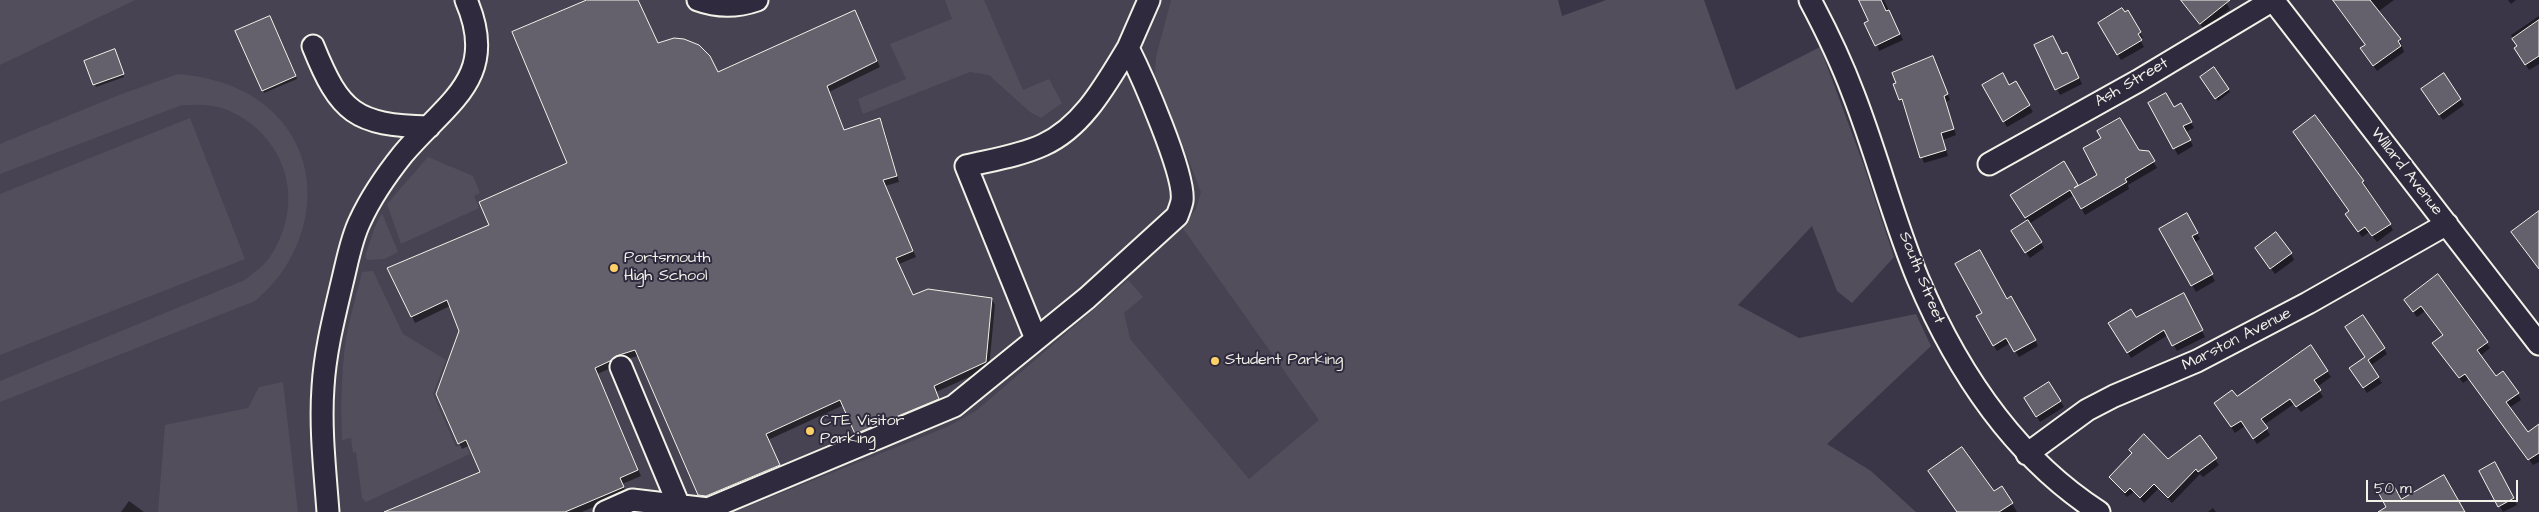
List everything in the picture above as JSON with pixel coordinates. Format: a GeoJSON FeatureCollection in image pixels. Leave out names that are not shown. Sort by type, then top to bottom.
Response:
{"type":"FeatureCollection","features":[{"type":"Feature","properties":{"kind":"street"},"geometry":{"type":"LineString","coordinates":[[328,512],[323,386],[327,354],[346,266],[359,222],[375,194],[403,155],[455,101],[464,89],[472,72],[476,53],[477,29],[466,0]]}},
{"type":"Feature","properties":{"kind":"street"},"geometry":{"type":"LineString","coordinates":[[698,0],[712,5],[728,6],[757,0]]}},
{"type":"Feature","properties":{"kind":"street"},"geometry":{"type":"LineString","coordinates":[[1036,339],[966,166],[1028,150],[1044,144],[1065,131],[1099,95],[1128,48],[1149,0]]}},
{"type":"Feature","properties":{"kind":"street","name":"South Street"},"geometry":{"type":"LineString","coordinates":[[1810,0],[1853,92],[1918,278],[1936,320],[1990,409],[2028,454],[2055,481],[2099,512]]}},
{"type":"Feature","properties":{"kind":"street","name":"Ash Street"},"geometry":{"type":"LineString","coordinates":[[1989,164],[2138,81],[2273,0]]}},
{"type":"Feature","properties":{"kind":"street","name":"Willard Avenue"},"geometry":{"type":"LineString","coordinates":[[2273,0],[2539,344]]}},
{"type":"Feature","properties":{"kind":"street"},"geometry":{"type":"LineString","coordinates":[[313,46],[333,90],[347,107],[365,117],[394,126],[429,127]]}},
{"type":"Feature","properties":{"kind":"street"},"geometry":{"type":"LineString","coordinates":[[605,512],[632,500],[680,508],[708,510],[954,406],[1087,298],[1178,216],[1182,200],[1180,179],[1143,78],[1128,48]]}},
{"type":"Feature","properties":{"kind":"street","name":"Marston Avenue"},"geometry":{"type":"LineString","coordinates":[[2028,454],[2087,410],[2114,396],[2197,362],[2316,299],[2447,224]]}},
{"type":"Feature","properties":{"kind":"street"},"geometry":{"type":"LineString","coordinates":[[621,367],[680,508]]}},
{"type":"Feature","properties":{"kind":"shaded area","name":"Portsmouth High School"},"geometry":{"type":"Polygon","coordinates":[[[0,0],[1181,0],[1333,419],[1247,490],[979,417],[787,512],[0,512],[0,0]]]}},
{"type":"Feature","properties":{"kind":"shaded area"},"geometry":{"type":"Polygon","coordinates":[[[0,0],[135,0],[0,65],[0,0]]]}},
{"type":"Feature","properties":{"kind":"shaded area"},"geometry":{"type":"Polygon","coordinates":[[[945,0],[984,0],[1023,90],[1049,79],[1062,103],[1041,118],[1030,112],[989,75],[970,72],[863,114],[858,99],[906,79],[890,44],[952,19],[945,0]]]}},
{"type":"Feature","properties":{"kind":"shaded area"},"geometry":{"type":"Polygon","coordinates":[[[1171,0],[1558,0],[1562,16],[1606,0],[1704,0],[1736,90],[1820,47],[1863,163],[1894,257],[1852,303],[1837,291],[1812,226],[1738,305],[1799,338],[1916,314],[1931,346],[1827,444],[1871,471],[1916,512],[734,512],[947,427],[976,411],[1128,280],[1143,297],[1124,313],[1130,339],[1249,479],[1319,420],[1182,227],[1196,209],[1201,192],[1155,74],[1156,57],[1171,0]]]}},
{"type":"Feature","properties":{"kind":"shaded area"},"geometry":{"type":"Polygon","coordinates":[[[178,74],[202,77],[235,87],[266,106],[286,128],[300,152],[306,178],[307,205],[302,232],[291,257],[275,281],[255,301],[0,402],[0,381],[245,280],[270,257],[285,223],[288,205],[288,188],[284,171],[277,155],[267,140],[254,126],[235,113],[218,107],[182,105],[0,174],[0,144],[119,95],[178,74]]]}},
{"type":"Feature","properties":{"kind":"shaded area"},"geometry":{"type":"Polygon","coordinates":[[[190,118],[245,259],[0,355],[0,194],[190,118]]]}},
{"type":"Feature","properties":{"kind":"shaded area"},"geometry":{"type":"Polygon","coordinates":[[[428,157],[473,176],[480,193],[474,196],[479,208],[401,244],[387,204],[428,157]]]}},
{"type":"Feature","properties":{"kind":"shaded area"},"geometry":{"type":"Polygon","coordinates":[[[382,213],[398,252],[384,259],[368,260],[365,257],[374,229],[382,213]]]}},
{"type":"Feature","properties":{"kind":"shaded area"},"geometry":{"type":"Polygon","coordinates":[[[373,271],[403,334],[446,360],[433,394],[456,447],[465,443],[470,454],[366,502],[362,498],[356,452],[353,453],[351,438],[342,440],[342,389],[346,339],[362,272],[373,271]]]}},
{"type":"Feature","properties":{"kind":"shaded area"},"geometry":{"type":"Polygon","coordinates":[[[283,382],[298,512],[158,512],[165,425],[248,408],[259,387],[283,382]]]}},
{"type":"Feature","properties":{"kind":"building"},"geometry":{"type":"Polygon","coordinates":[[[587,0],[638,0],[658,43],[674,38],[684,39],[699,45],[710,56],[718,72],[855,10],[877,61],[827,86],[844,130],[880,118],[897,176],[883,180],[913,251],[896,258],[913,295],[928,289],[992,298],[986,362],[934,386],[939,399],[855,434],[840,400],[766,434],[780,465],[706,496],[698,495],[635,350],[616,356],[595,368],[638,470],[620,478],[624,487],[565,512],[384,512],[480,472],[466,440],[458,444],[436,394],[459,331],[447,300],[411,317],[387,268],[489,225],[479,202],[567,163],[512,32],[587,0]]]}},
{"type":"Feature","properties":{"kind":"building"},"geometry":{"type":"Polygon","coordinates":[[[1859,0],[1881,0],[1886,11],[1889,10],[1900,34],[1875,46],[1864,23],[1868,21],[1859,0]]]}},
{"type":"Feature","properties":{"kind":"building"},"geometry":{"type":"Polygon","coordinates":[[[2181,0],[2230,0],[2200,24],[2181,0]]]}},
{"type":"Feature","properties":{"kind":"building"},"geometry":{"type":"Polygon","coordinates":[[[2333,0],[2370,0],[2401,39],[2398,41],[2401,46],[2373,66],[2360,48],[2365,45],[2333,0]]]}},
{"type":"Feature","properties":{"kind":"building"},"geometry":{"type":"Polygon","coordinates":[[[2122,8],[2125,12],[2128,10],[2141,32],[2138,34],[2142,40],[2117,55],[2098,23],[2122,8]]]}},
{"type":"Feature","properties":{"kind":"building"},"geometry":{"type":"Polygon","coordinates":[[[270,16],[296,76],[262,91],[235,31],[270,16]]]}},
{"type":"Feature","properties":{"kind":"building"},"geometry":{"type":"Polygon","coordinates":[[[2539,20],[2539,56],[2525,65],[2514,48],[2517,46],[2512,39],[2539,20]]]}},
{"type":"Feature","properties":{"kind":"building"},"geometry":{"type":"Polygon","coordinates":[[[2053,36],[2062,54],[2067,52],[2079,78],[2055,90],[2034,45],[2053,36]]]}},
{"type":"Feature","properties":{"kind":"building"},"geometry":{"type":"Polygon","coordinates":[[[115,49],[124,74],[93,85],[84,61],[115,49]]]}},
{"type":"Feature","properties":{"kind":"building"},"geometry":{"type":"Polygon","coordinates":[[[1933,56],[1948,94],[1944,96],[1954,129],[1941,133],[1946,150],[1920,158],[1902,99],[1899,100],[1893,84],[1896,83],[1892,73],[1933,56]]]}},
{"type":"Feature","properties":{"kind":"building"},"geometry":{"type":"Polygon","coordinates":[[[2214,67],[2229,89],[2215,99],[2200,77],[2214,67]]]}},
{"type":"Feature","properties":{"kind":"building"},"geometry":{"type":"Polygon","coordinates":[[[2003,73],[2009,85],[2016,81],[2030,105],[2003,122],[1982,85],[2003,73]]]}},
{"type":"Feature","properties":{"kind":"building"},"geometry":{"type":"Polygon","coordinates":[[[2444,73],[2461,99],[2439,115],[2421,89],[2444,73]]]}},
{"type":"Feature","properties":{"kind":"building"},"geometry":{"type":"Polygon","coordinates":[[[2166,93],[2174,107],[2181,103],[2192,122],[2183,126],[2191,140],[2173,149],[2148,103],[2166,93]]]}},
{"type":"Feature","properties":{"kind":"building"},"geometry":{"type":"Polygon","coordinates":[[[2315,115],[2364,181],[2362,182],[2391,224],[2372,236],[2365,227],[2358,232],[2345,214],[2349,211],[2293,132],[2315,115]]]}},
{"type":"Feature","properties":{"kind":"building"},"geometry":{"type":"Polygon","coordinates":[[[2120,118],[2139,150],[2149,151],[2155,161],[2125,179],[2127,182],[2081,209],[2070,190],[2025,218],[2010,195],[2064,161],[2078,185],[2074,188],[2097,175],[2083,148],[2101,138],[2097,131],[2120,118]]]}},
{"type":"Feature","properties":{"kind":"building"},"geometry":{"type":"Polygon","coordinates":[[[2539,211],[2539,269],[2511,232],[2539,211]]]}},
{"type":"Feature","properties":{"kind":"building"},"geometry":{"type":"Polygon","coordinates":[[[2187,213],[2198,233],[2192,236],[2213,274],[2191,286],[2159,229],[2187,213]]]}},
{"type":"Feature","properties":{"kind":"building"},"geometry":{"type":"Polygon","coordinates":[[[2028,220],[2042,242],[2025,253],[2011,231],[2028,220]]]}},
{"type":"Feature","properties":{"kind":"building"},"geometry":{"type":"Polygon","coordinates":[[[2276,232],[2292,253],[2270,269],[2255,248],[2276,232]]]}},
{"type":"Feature","properties":{"kind":"building"},"geometry":{"type":"Polygon","coordinates":[[[1980,250],[2007,299],[2011,296],[2036,340],[2014,352],[2006,338],[1993,346],[1976,316],[1982,313],[1955,264],[1980,250]]]}},
{"type":"Feature","properties":{"kind":"building"},"geometry":{"type":"Polygon","coordinates":[[[2438,274],[2488,342],[2477,350],[2496,376],[2503,371],[2519,393],[2506,402],[2528,432],[2539,424],[2539,453],[2528,460],[2465,374],[2459,378],[2432,343],[2443,335],[2421,306],[2413,312],[2404,300],[2438,274]]]}},
{"type":"Feature","properties":{"kind":"building"},"geometry":{"type":"Polygon","coordinates":[[[2184,293],[2203,330],[2172,346],[2164,330],[2127,353],[2108,323],[2131,309],[2136,317],[2184,293]]]}},
{"type":"Feature","properties":{"kind":"building"},"geometry":{"type":"Polygon","coordinates":[[[2363,315],[2385,348],[2368,360],[2379,377],[2363,388],[2349,368],[2365,357],[2345,327],[2363,315]]]}},
{"type":"Feature","properties":{"kind":"building"},"geometry":{"type":"Polygon","coordinates":[[[2311,345],[2328,371],[2314,380],[2321,390],[2296,407],[2290,399],[2261,419],[2268,428],[2253,439],[2241,421],[2231,427],[2214,403],[2232,390],[2237,396],[2311,345]]]}},
{"type":"Feature","properties":{"kind":"building"},"geometry":{"type":"Polygon","coordinates":[[[2049,382],[2061,401],[2036,417],[2024,398],[2049,382]]]}},
{"type":"Feature","properties":{"kind":"building"},"geometry":{"type":"Polygon","coordinates":[[[2144,434],[2168,459],[2200,435],[2217,458],[2198,472],[2196,469],[2168,498],[2154,484],[2140,498],[2130,488],[2125,493],[2109,477],[2132,453],[2129,450],[2144,434]]]}},
{"type":"Feature","properties":{"kind":"building"},"geometry":{"type":"Polygon","coordinates":[[[1962,447],[1994,491],[2002,486],[2013,503],[1999,512],[1957,512],[1928,471],[1962,447]]]}},
{"type":"Feature","properties":{"kind":"building"},"geometry":{"type":"Polygon","coordinates":[[[2495,462],[2514,498],[2498,507],[2479,471],[2495,462]]]}},
{"type":"Feature","properties":{"kind":"building"},"geometry":{"type":"Polygon","coordinates":[[[2444,475],[2465,512],[2378,512],[2386,507],[2378,492],[2393,484],[2401,499],[2444,475]]]}},
{"type":"Feature","properties":{"kind":"place","name":"Portsmouth High School"},"geometry":{"type":"Point","coordinates":[614,268]}},
{"type":"Feature","properties":{"kind":"place","name":"Student Parking"},"geometry":{"type":"Point","coordinates":[1215,361]}},
{"type":"Feature","properties":{"kind":"place","name":"CTE Visitor Parking"},"geometry":{"type":"Point","coordinates":[810,431]}}]}
